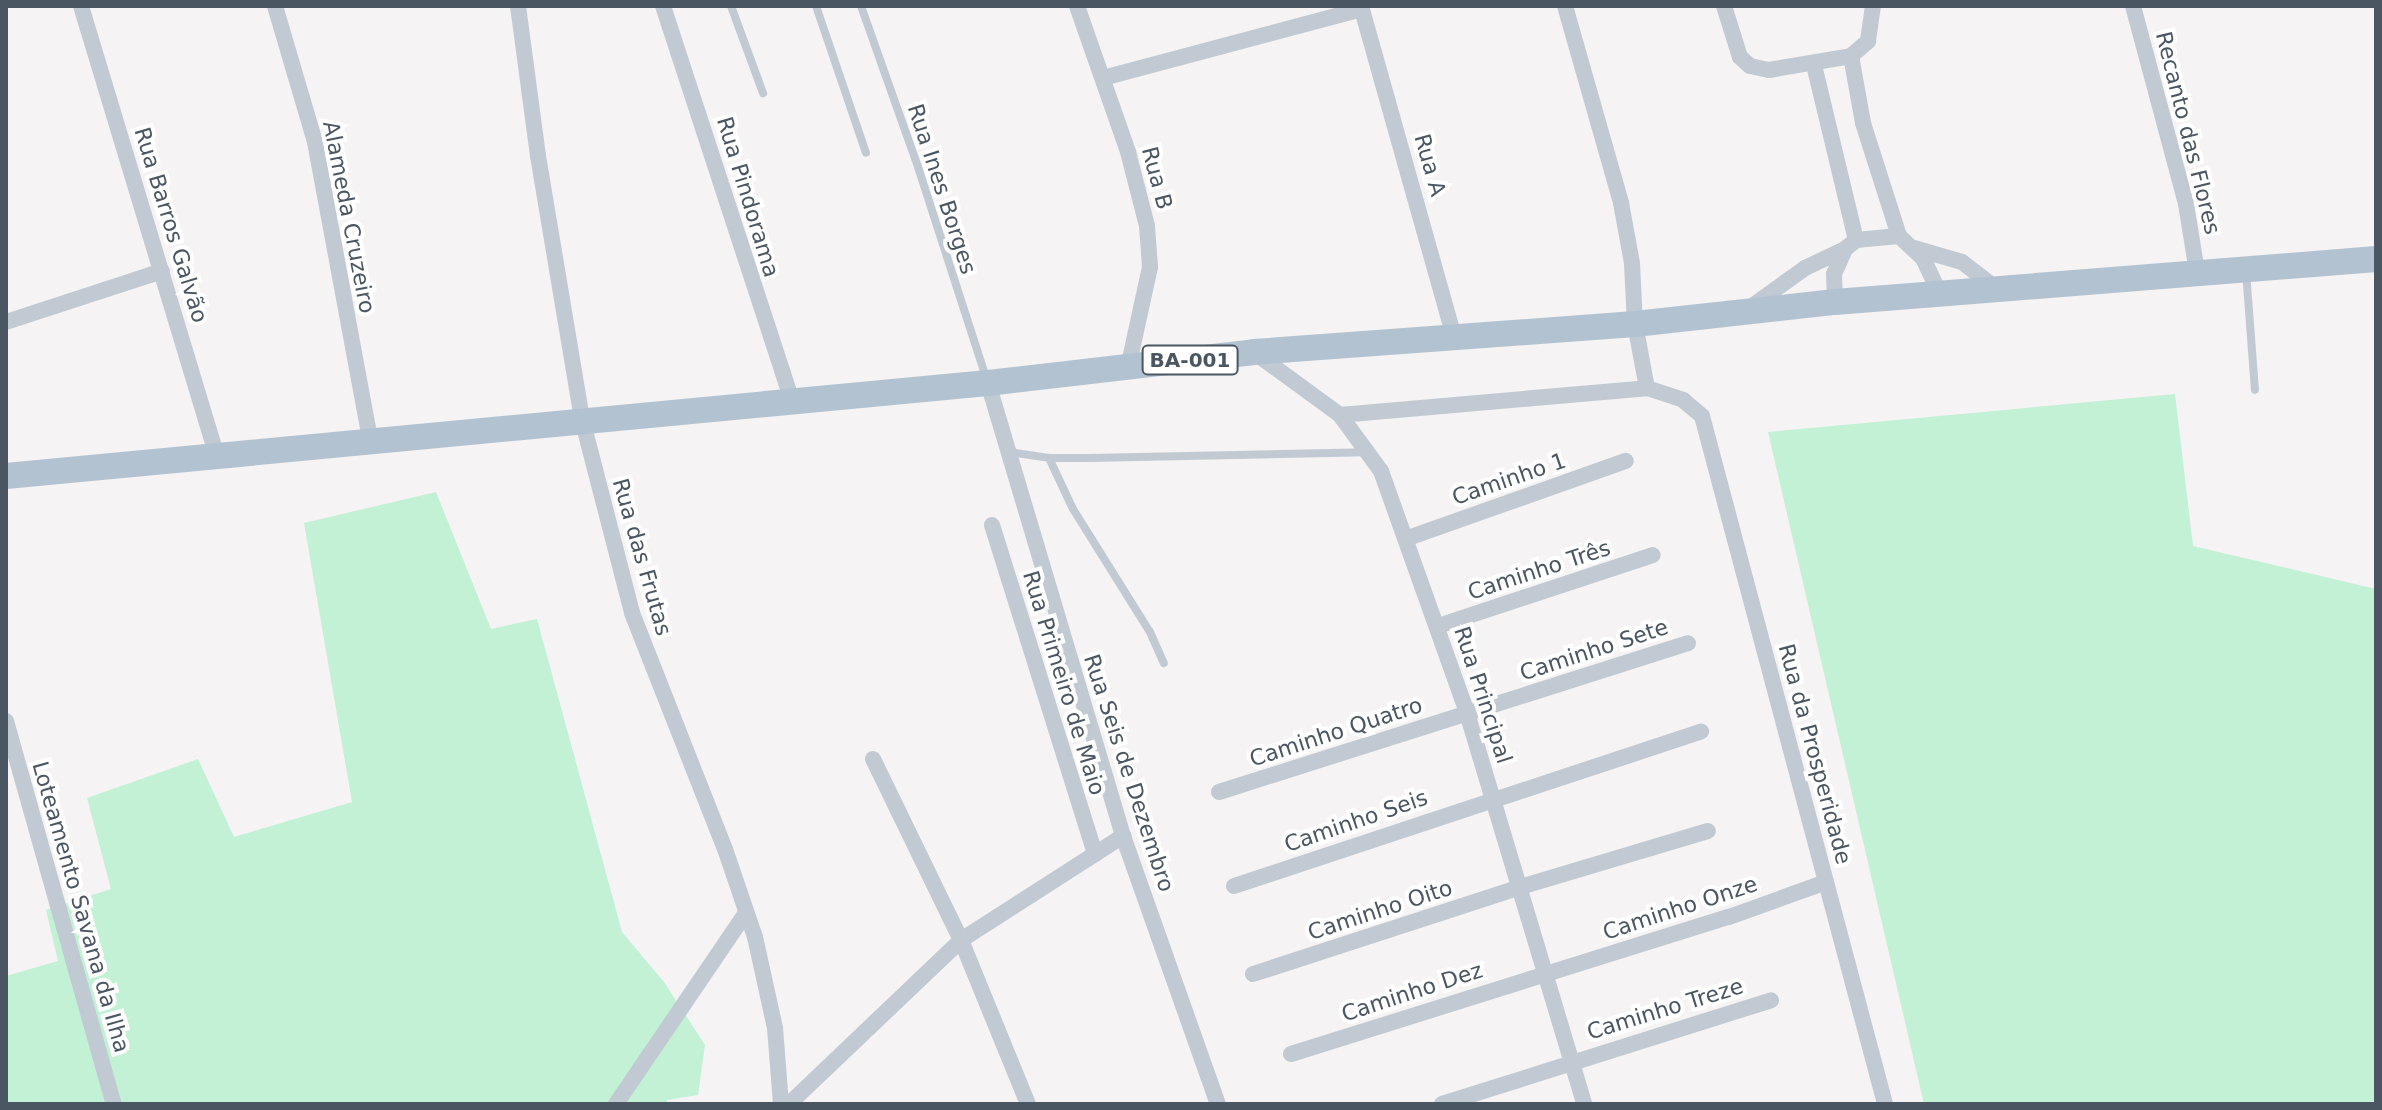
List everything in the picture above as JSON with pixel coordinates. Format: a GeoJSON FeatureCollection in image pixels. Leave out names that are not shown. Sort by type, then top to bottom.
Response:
{"type":"FeatureCollection","features":[{"type":"Feature","properties":{"kind":"main road","name":"BA-001"},"geometry":{"type":"LineString","coordinates":[[8,480],[370,439],[988,383],[1254,352],[1635,324],[1835,302],[2376,259]]}},
{"type":"Feature","properties":{"kind":"street","name":"Rua Barros Galvão"},"geometry":{"type":"LineString","coordinates":[[81,6],[217,456]]}},
{"type":"Feature","properties":{"kind":"street","name":"Alameda Cruzeiro"},"geometry":{"type":"LineString","coordinates":[[275,6],[315,142],[370,439]]}},
{"type":"Feature","properties":{"kind":"street","name":"Rua das Frutas"},"geometry":{"type":"LineString","coordinates":[[518,6],[538,156],[582,419],[632,613],[725,849],[746,913],[775,1028],[781,1104]]}},
{"type":"Feature","properties":{"kind":"street","name":"Rua Pindorama"},"geometry":{"type":"LineString","coordinates":[[663,6],[792,401]]}},
{"type":"Feature","properties":{"kind":"street","name":"Rua B"},"geometry":{"type":"LineString","coordinates":[[1077,6],[1103,78],[1147,226],[1150,267],[1128,368]]}},
{"type":"Feature","properties":{"kind":"street"},"geometry":{"type":"LineString","coordinates":[[1340,415],[1647,388],[1635,324],[1632,263],[1621,203],[1565,6]]}},
{"type":"Feature","properties":{"kind":"street"},"geometry":{"type":"LineString","coordinates":[[1724,6],[1740,57],[1750,66],[1769,70],[1814,65],[1851,56],[1868,41],[1873,6]]}},
{"type":"Feature","properties":{"kind":"street","name":"Recanto das Flores"},"geometry":{"type":"LineString","coordinates":[[2133,6],[2186,204],[2197,272]]}},
{"type":"Feature","properties":{"kind":"street"},"geometry":{"type":"LineString","coordinates":[[1103,78],[1362,8]]}},
{"type":"Feature","properties":{"kind":"street","name":"Rua A"},"geometry":{"type":"LineString","coordinates":[[1362,8],[1454,337]]}},
{"type":"Feature","properties":{"kind":"street"},"geometry":{"type":"LineString","coordinates":[[1851,56],[1863,123],[1899,236],[1923,258],[1940,294]]}},
{"type":"Feature","properties":{"kind":"street"},"geometry":{"type":"LineString","coordinates":[[1814,65],[1850,245],[1834,274],[1835,302]]}},
{"type":"Feature","properties":{"kind":"street"},"geometry":{"type":"LineString","coordinates":[[1746,310],[1805,268],[1850,245],[1899,236]]}},
{"type":"Feature","properties":{"kind":"street"},"geometry":{"type":"LineString","coordinates":[[1912,248],[1962,262],[1997,289]]}},
{"type":"Feature","properties":{"kind":"street"},"geometry":{"type":"LineString","coordinates":[[6,322],[162,271]]}},
{"type":"Feature","properties":{"kind":"street","name":"Rua Principal"},"geometry":{"type":"LineString","coordinates":[[1254,352],[1340,415],[1370,452],[1408,538],[1467,713],[1584,1104]]}},
{"type":"Feature","properties":{"kind":"street","name":"Rua Seis de Dezembro"},"geometry":{"type":"LineString","coordinates":[[988,383],[1123,836],[1218,1104]]}},
{"type":"Feature","properties":{"kind":"street","name":"Rua da Prosperidade"},"geometry":{"type":"LineString","coordinates":[[1647,388],[1683,400],[1702,416],[1709,433],[1885,1104]]}},
{"type":"Feature","properties":{"kind":"street","name":"Caminho 1"},"geometry":{"type":"LineString","coordinates":[[1408,538],[1626,461]]}},
{"type":"Feature","properties":{"kind":"street","name":"Rua Primeiro de Maio"},"geometry":{"type":"LineString","coordinates":[[992,525],[1095,854]]}},
{"type":"Feature","properties":{"kind":"street","name":"Caminho Três"},"geometry":{"type":"LineString","coordinates":[[1438,626],[1653,555]]}},
{"type":"Feature","properties":{"kind":"street","name":"Caminho Sete"},"geometry":{"type":"LineString","coordinates":[[1467,713],[1688,643]]}},
{"type":"Feature","properties":{"kind":"street","name":"Caminho Quatro"},"geometry":{"type":"LineString","coordinates":[[1219,792],[1467,713]]}},
{"type":"Feature","properties":{"kind":"street","name":"Loteamento Savana da Ilha"},"geometry":{"type":"LineString","coordinates":[[6,721],[114,1104]]}},
{"type":"Feature","properties":{"kind":"street","name":"Caminho Seis"},"geometry":{"type":"LineString","coordinates":[[1234,886],[1492,798],[1701,732]]}},
{"type":"Feature","properties":{"kind":"street"},"geometry":{"type":"LineString","coordinates":[[873,759],[961,940],[1028,1104]]}},
{"type":"Feature","properties":{"kind":"street","name":"Caminho Oito"},"geometry":{"type":"LineString","coordinates":[[1253,974],[1520,887],[1708,831]]}},
{"type":"Feature","properties":{"kind":"street"},"geometry":{"type":"LineString","coordinates":[[789,1104],[961,940],[1123,836]]}},
{"type":"Feature","properties":{"kind":"street","name":"Caminho Onze"},"geometry":{"type":"LineString","coordinates":[[1546,973],[1729,917],[1826,882]]}},
{"type":"Feature","properties":{"kind":"street"},"geometry":{"type":"LineString","coordinates":[[616,1104],[746,913]]}},
{"type":"Feature","properties":{"kind":"street","name":"Caminho Dez"},"geometry":{"type":"LineString","coordinates":[[1291,1054],[1546,973]]}},
{"type":"Feature","properties":{"kind":"street","name":"Caminho Treze"},"geometry":{"type":"LineString","coordinates":[[1446,1103],[1572,1060],[1771,1000]]}},
{"type":"Feature","properties":{"kind":"lane"},"geometry":{"type":"LineString","coordinates":[[731,6],[763,93]]}},
{"type":"Feature","properties":{"kind":"lane"},"geometry":{"type":"LineString","coordinates":[[816,6],[866,153]]}},
{"type":"Feature","properties":{"kind":"lane","name":"Rua Ines Borges"},"geometry":{"type":"LineString","coordinates":[[861,6],[918,167],[988,383]]}},
{"type":"Feature","properties":{"kind":"lane"},"geometry":{"type":"LineString","coordinates":[[2246,270],[2255,390]]}},
{"type":"Feature","properties":{"kind":"lane"},"geometry":{"type":"LineString","coordinates":[[1009,452],[1049,458],[1370,452]]}},
{"type":"Feature","properties":{"kind":"lane"},"geometry":{"type":"LineString","coordinates":[[1049,458],[1073,509],[1150,632],[1164,663]]}},
{"type":"Feature","properties":{"kind":"green space"},"geometry":{"type":"Polygon","coordinates":[[[2175,394],[2193,546],[2376,589],[2376,1104],[1924,1104],[1768,432],[2175,394]]]}},
{"type":"Feature","properties":{"kind":"green space"},"geometry":{"type":"Polygon","coordinates":[[[436,492],[491,629],[537,619],[622,932],[664,982],[705,1045],[698,1095],[667,1100],[667,1104],[6,1104],[6,976],[58,961],[46,910],[111,889],[87,798],[198,759],[234,837],[352,802],[304,523],[436,492]]]}}]}
